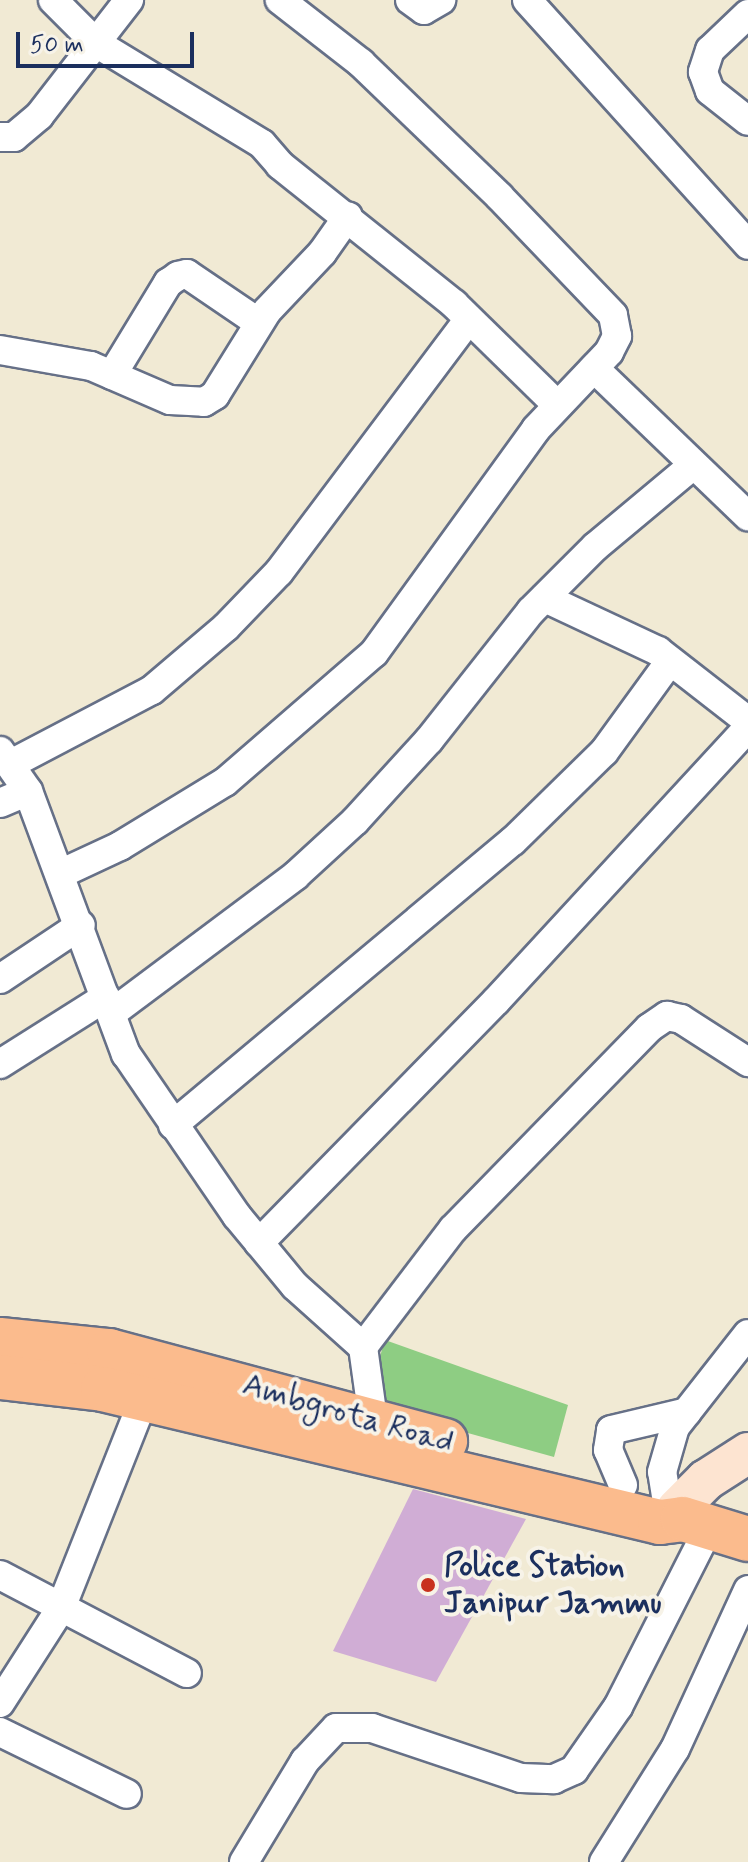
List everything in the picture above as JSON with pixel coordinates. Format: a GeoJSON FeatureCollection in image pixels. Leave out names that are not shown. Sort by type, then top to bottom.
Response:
{"type":"FeatureCollection","features":[{"type":"Feature","properties":{"kind":"main road","name":"Ambgrota Road"},"geometry":{"type":"LineString","coordinates":[[0,1340],[109,1351],[623,1485],[696,1518]]}},
{"type":"Feature","properties":{"kind":"main road"},"geometry":{"type":"LineString","coordinates":[[0,1377],[66,1381],[144,1398],[660,1522],[696,1518]]}},
{"type":"Feature","properties":{"kind":"street"},"geometry":{"type":"LineString","coordinates":[[53,0],[96,43],[237,126],[469,319],[557,405]]}},
{"type":"Feature","properties":{"kind":"street"},"geometry":{"type":"LineString","coordinates":[[0,137],[8,140],[23,132],[129,0]]}},
{"type":"Feature","properties":{"kind":"street"},"geometry":{"type":"LineString","coordinates":[[60,874],[120,846],[225,782],[374,653],[557,405],[594,368],[617,336],[613,315],[391,90],[280,0]]}},
{"type":"Feature","properties":{"kind":"street"},"geometry":{"type":"LineString","coordinates":[[410,0],[424,10],[441,0]]}},
{"type":"Feature","properties":{"kind":"street"},"geometry":{"type":"LineString","coordinates":[[527,0],[748,245]]}},
{"type":"Feature","properties":{"kind":"street"},"geometry":{"type":"LineString","coordinates":[[748,14],[710,50],[703,72],[710,91],[748,121]]}},
{"type":"Feature","properties":{"kind":"street"},"geometry":{"type":"LineString","coordinates":[[0,350],[91,366],[170,400],[204,402],[215,395],[259,323],[348,216]]}},
{"type":"Feature","properties":{"kind":"street"},"geometry":{"type":"LineString","coordinates":[[112,375],[168,283],[178,276],[187,274],[259,323]]}},
{"type":"Feature","properties":{"kind":"street"},"geometry":{"type":"LineString","coordinates":[[373,1419],[363,1347],[295,1286],[259,1243],[173,1125],[126,1054],[81,925],[28,791],[6,757],[152,690],[226,627],[288,560],[469,319]]}},
{"type":"Feature","properties":{"kind":"street"},"geometry":{"type":"LineString","coordinates":[[594,368],[748,516]]}},
{"type":"Feature","properties":{"kind":"street"},"geometry":{"type":"LineString","coordinates":[[0,1064],[109,1005],[295,876],[355,821],[545,598],[595,547],[693,465]]}},
{"type":"Feature","properties":{"kind":"street"},"geometry":{"type":"LineString","coordinates":[[545,598],[624,631],[670,661],[748,721]]}},
{"type":"Feature","properties":{"kind":"street"},"geometry":{"type":"LineString","coordinates":[[173,1125],[513,841],[604,752],[670,661]]}},
{"type":"Feature","properties":{"kind":"street"},"geometry":{"type":"LineString","coordinates":[[259,1243],[496,1001],[748,728]]}},
{"type":"Feature","properties":{"kind":"street"},"geometry":{"type":"LineString","coordinates":[[0,803],[28,791]]}},
{"type":"Feature","properties":{"kind":"street"},"geometry":{"type":"LineString","coordinates":[[0,979],[81,925]]}},
{"type":"Feature","properties":{"kind":"street"},"geometry":{"type":"LineString","coordinates":[[363,1347],[453,1229],[649,1028],[667,1016],[681,1019],[748,1062]]}},
{"type":"Feature","properties":{"kind":"street"},"geometry":{"type":"LineString","coordinates":[[696,1518],[662,1472],[675,1427],[748,1334]]}},
{"type":"Feature","properties":{"kind":"street"},"geometry":{"type":"LineString","coordinates":[[0,1703],[61,1608],[144,1398]]}},
{"type":"Feature","properties":{"kind":"street"},"geometry":{"type":"LineString","coordinates":[[623,1485],[608,1450],[611,1430],[687,1412]]}},
{"type":"Feature","properties":{"kind":"street"},"geometry":{"type":"LineString","coordinates":[[244,1862],[305,1761],[336,1728],[372,1728],[521,1778],[554,1779],[574,1770],[618,1707],[696,1518],[706,1480],[748,1453]]}},
{"type":"Feature","properties":{"kind":"street"},"geometry":{"type":"LineString","coordinates":[[0,1575],[187,1673]]}},
{"type":"Feature","properties":{"kind":"street"},"geometry":{"type":"LineString","coordinates":[[604,1862],[675,1749],[748,1590]]}},
{"type":"Feature","properties":{"kind":"street"},"geometry":{"type":"LineString","coordinates":[[0,1732],[127,1794]]}},
{"type":"Feature","properties":{"kind":"green space"},"geometry":{"type":"Polygon","coordinates":[[[385,1340],[568,1405],[554,1457],[396,1413],[383,1400],[374,1376],[385,1340]]]}},
{"type":"Feature","properties":{"kind":"building","name":"Police Station Janipur Jammu"},"geometry":{"type":"Polygon","coordinates":[[[413,1489],[526,1519],[436,1682],[333,1651],[413,1489]]]}},
{"type":"Feature","properties":{"kind":"place","name":"Police Station Janipur Jammu"},"geometry":{"type":"Point","coordinates":[428,1585]}}]}
